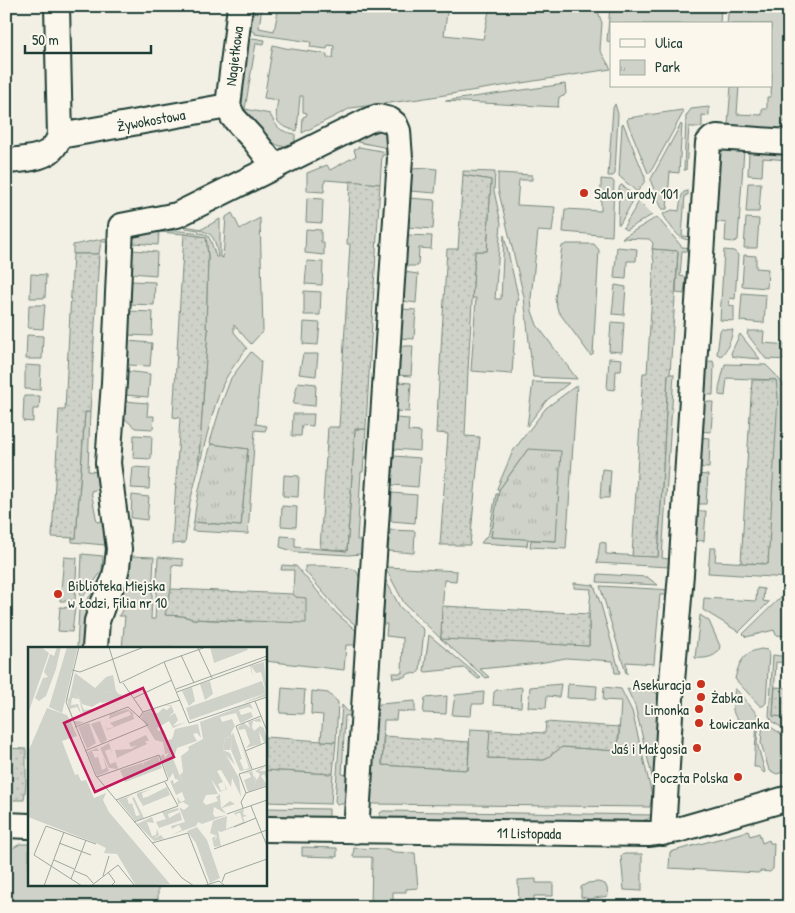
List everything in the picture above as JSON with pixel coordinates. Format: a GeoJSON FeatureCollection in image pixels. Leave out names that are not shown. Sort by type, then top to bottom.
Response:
{"type":"FeatureCollection","features":[{"type":"Feature","properties":{"kind":"street"},"geometry":{"type":"LineString","coordinates":[[6,161],[45,154],[51,150],[60,136],[57,6]]}},
{"type":"Feature","properties":{"kind":"street","name":"Nagietkowa"},"geometry":{"type":"LineString","coordinates":[[228,106],[240,6]]}},
{"type":"Feature","properties":{"kind":"street"},"geometry":{"type":"LineString","coordinates":[[228,106],[233,117],[275,167]]}},
{"type":"Feature","properties":{"kind":"street","name":"Żywokostowa"},"geometry":{"type":"LineString","coordinates":[[60,136],[228,106]]}},
{"type":"Feature","properties":{"kind":"street"},"geometry":{"type":"LineString","coordinates":[[95,647],[98,621],[118,567],[119,549],[108,463],[114,383],[121,226],[177,215],[367,120],[378,117],[390,120],[395,124],[398,131],[400,158],[356,831]]}},
{"type":"Feature","properties":{"kind":"street"},"geometry":{"type":"LineString","coordinates":[[663,833],[672,681],[682,566],[708,143],[712,138],[717,137],[789,142]]}},
{"type":"Feature","properties":{"kind":"street","name":"11 Listopada"},"geometry":{"type":"LineString","coordinates":[[266,829],[620,835],[663,833],[724,818],[789,798]]}},
{"type":"Feature","properties":{"kind":"street"},"geometry":{"type":"LineString","coordinates":[[6,825],[28,826]]}},
{"type":"Feature","properties":{"kind":"green space"},"geometry":{"type":"Polygon","coordinates":[[[252,6],[262,6],[259,28],[274,31],[279,6],[448,6],[444,35],[483,39],[490,6],[596,6],[602,23],[600,50],[610,69],[351,108],[302,133],[303,117],[307,113],[303,112],[303,96],[300,96],[297,131],[285,127],[278,121],[276,113],[278,100],[264,98],[273,45],[327,54],[327,58],[333,58],[334,46],[328,45],[327,49],[310,47],[311,42],[255,34],[255,32],[249,30],[252,6]]]}},
{"type":"Feature","properties":{"kind":"green space"},"geometry":{"type":"Polygon","coordinates":[[[610,6],[721,6],[720,22],[610,22],[610,42],[607,41],[610,6]]]}},
{"type":"Feature","properties":{"kind":"green space"},"geometry":{"type":"Polygon","coordinates":[[[734,6],[789,9],[789,122],[783,122],[782,130],[731,127],[728,124],[731,88],[739,88],[737,114],[762,115],[762,109],[767,109],[767,97],[771,97],[772,88],[772,22],[727,22],[728,14],[734,6]]]}},
{"type":"Feature","properties":{"kind":"green space"},"geometry":{"type":"Polygon","coordinates":[[[249,39],[265,40],[264,44],[256,43],[245,109],[270,114],[279,128],[285,132],[295,134],[295,143],[285,146],[275,144],[257,128],[238,104],[245,44],[248,43],[249,39]]]}},
{"type":"Feature","properties":{"kind":"green space"},"geometry":{"type":"Polygon","coordinates":[[[565,84],[566,93],[564,96],[559,97],[558,107],[445,101],[565,84]]]}},
{"type":"Feature","properties":{"kind":"green space"},"geometry":{"type":"Polygon","coordinates":[[[615,104],[618,114],[615,174],[608,176],[613,108],[615,104]]]}},
{"type":"Feature","properties":{"kind":"green space"},"geometry":{"type":"Polygon","coordinates":[[[709,107],[709,116],[702,115],[702,127],[689,127],[686,170],[684,170],[686,116],[691,109],[709,107]]]}},
{"type":"Feature","properties":{"kind":"green space"},"geometry":{"type":"Polygon","coordinates":[[[682,110],[683,113],[650,173],[648,173],[627,121],[628,118],[682,110]]]}},
{"type":"Feature","properties":{"kind":"green space"},"geometry":{"type":"Polygon","coordinates":[[[623,123],[645,177],[645,181],[637,192],[619,176],[623,123]]]}},
{"type":"Feature","properties":{"kind":"green space"},"geometry":{"type":"Polygon","coordinates":[[[681,124],[679,173],[670,172],[667,209],[662,209],[651,179],[681,124]]]}},
{"type":"Feature","properties":{"kind":"green space"},"geometry":{"type":"Polygon","coordinates":[[[374,128],[387,136],[393,149],[358,142],[352,132],[374,128]]]}},
{"type":"Feature","properties":{"kind":"green space"},"geometry":{"type":"Polygon","coordinates":[[[359,147],[393,153],[394,155],[382,155],[380,184],[325,180],[324,192],[307,191],[307,173],[327,165],[330,170],[356,156],[354,150],[359,147]]]}},
{"type":"Feature","properties":{"kind":"green space"},"geometry":{"type":"Polygon","coordinates":[[[718,147],[744,149],[738,240],[733,242],[725,241],[726,223],[709,221],[718,147]]]}},
{"type":"Feature","properties":{"kind":"green space"},"geometry":{"type":"Polygon","coordinates":[[[749,151],[789,153],[788,160],[763,158],[762,176],[748,175],[749,151]]]}},
{"type":"Feature","properties":{"kind":"green space"},"geometry":{"type":"Polygon","coordinates":[[[789,157],[789,270],[781,269],[789,157]]]}},
{"type":"Feature","properties":{"kind":"green space"},"geometry":{"type":"Polygon","coordinates":[[[411,169],[437,169],[435,193],[410,191],[411,169]]]}},
{"type":"Feature","properties":{"kind":"green space"},"geometry":{"type":"Polygon","coordinates":[[[463,171],[495,172],[494,191],[501,223],[495,299],[501,299],[504,235],[519,300],[517,301],[512,374],[471,371],[476,298],[472,298],[475,251],[487,251],[491,180],[463,175],[463,171]]]}},
{"type":"Feature","properties":{"kind":"green space"},"geometry":{"type":"Polygon","coordinates":[[[498,173],[532,175],[532,180],[519,180],[517,205],[555,207],[552,232],[538,231],[531,298],[532,311],[537,325],[577,379],[533,377],[524,297],[498,189],[498,173]]]}},
{"type":"Feature","properties":{"kind":"green space"},"geometry":{"type":"Polygon","coordinates":[[[463,175],[491,180],[487,251],[475,251],[465,436],[480,437],[470,545],[440,545],[448,434],[436,433],[447,249],[458,249],[463,175]]]}},
{"type":"Feature","properties":{"kind":"green space"},"geometry":{"type":"Polygon","coordinates":[[[601,179],[614,182],[612,236],[563,232],[565,209],[601,211],[601,179]]]}},
{"type":"Feature","properties":{"kind":"green space"},"geometry":{"type":"Polygon","coordinates":[[[350,181],[380,184],[366,429],[355,429],[347,551],[320,548],[328,427],[339,427],[350,244],[347,244],[350,181]]]}},
{"type":"Feature","properties":{"kind":"green space"},"geometry":{"type":"Polygon","coordinates":[[[748,183],[761,183],[759,212],[746,212],[748,183]]]}},
{"type":"Feature","properties":{"kind":"green space"},"geometry":{"type":"Polygon","coordinates":[[[621,185],[634,196],[634,199],[620,224],[618,224],[619,188],[621,185]]]}},
{"type":"Feature","properties":{"kind":"green space"},"geometry":{"type":"Polygon","coordinates":[[[688,191],[688,195],[685,195],[682,236],[694,237],[695,240],[679,236],[663,214],[672,210],[679,211],[681,197],[684,192],[688,191]]]}},
{"type":"Feature","properties":{"kind":"green space"},"geometry":{"type":"Polygon","coordinates":[[[307,198],[323,199],[322,223],[306,222],[307,198]]]}},
{"type":"Feature","properties":{"kind":"green space"},"geometry":{"type":"Polygon","coordinates":[[[409,198],[435,200],[433,229],[407,227],[409,198]]]}},
{"type":"Feature","properties":{"kind":"green space"},"geometry":{"type":"Polygon","coordinates":[[[639,202],[652,215],[626,230],[623,228],[639,202]]]}},
{"type":"Feature","properties":{"kind":"green space"},"geometry":{"type":"Polygon","coordinates":[[[232,213],[240,229],[260,218],[263,331],[251,344],[234,325],[234,332],[247,348],[231,370],[219,394],[198,471],[208,329],[206,329],[208,257],[206,237],[159,232],[158,245],[133,243],[134,237],[151,232],[174,231],[197,233],[207,235],[216,257],[218,257],[215,242],[209,234],[200,230],[185,228],[185,226],[202,229],[220,219],[220,257],[223,258],[226,217],[232,213]]]}},
{"type":"Feature","properties":{"kind":"green space"},"geometry":{"type":"Polygon","coordinates":[[[657,217],[682,247],[694,248],[694,251],[682,251],[680,276],[686,277],[684,294],[676,293],[678,251],[652,249],[653,243],[649,239],[622,238],[657,217]]]}},
{"type":"Feature","properties":{"kind":"green space"},"geometry":{"type":"Polygon","coordinates":[[[746,218],[759,219],[757,248],[744,248],[746,218]]]}},
{"type":"Feature","properties":{"kind":"green space"},"geometry":{"type":"Polygon","coordinates":[[[306,229],[321,230],[321,242],[324,242],[324,255],[305,253],[306,229]]]}},
{"type":"Feature","properties":{"kind":"green space"},"geometry":{"type":"Polygon","coordinates":[[[184,234],[206,237],[208,257],[206,328],[208,329],[198,471],[190,502],[185,543],[172,544],[180,418],[173,417],[184,234]]]}},
{"type":"Feature","properties":{"kind":"green space"},"geometry":{"type":"Polygon","coordinates":[[[407,235],[432,236],[431,249],[419,248],[418,266],[405,266],[407,235]]]}},
{"type":"Feature","properties":{"kind":"green space"},"geometry":{"type":"Polygon","coordinates":[[[112,237],[112,242],[101,242],[99,254],[73,254],[73,245],[112,237]]]}},
{"type":"Feature","properties":{"kind":"green space"},"geometry":{"type":"Polygon","coordinates":[[[567,244],[594,244],[599,250],[593,354],[591,356],[558,311],[555,299],[562,246],[567,244]]]}},
{"type":"Feature","properties":{"kind":"green space"},"geometry":{"type":"Polygon","coordinates":[[[617,247],[637,249],[636,261],[627,261],[626,279],[614,278],[617,247]]]}},
{"type":"Feature","properties":{"kind":"green space"},"geometry":{"type":"Polygon","coordinates":[[[652,249],[678,251],[670,374],[668,374],[658,557],[632,556],[643,373],[647,373],[654,262],[652,249]]]}},
{"type":"Feature","properties":{"kind":"green space"},"geometry":{"type":"Polygon","coordinates":[[[133,250],[157,252],[156,275],[131,273],[133,250]]]}},
{"type":"Feature","properties":{"kind":"green space"},"geometry":{"type":"Polygon","coordinates":[[[724,250],[734,251],[738,255],[735,299],[730,298],[729,305],[734,306],[734,321],[720,320],[724,250]]]}},
{"type":"Feature","properties":{"kind":"green space"},"geometry":{"type":"Polygon","coordinates":[[[73,254],[99,254],[90,412],[85,412],[76,538],[52,537],[59,410],[65,410],[73,254]]]}},
{"type":"Feature","properties":{"kind":"green space"},"geometry":{"type":"Polygon","coordinates":[[[744,255],[756,256],[756,268],[768,269],[767,288],[742,286],[744,255]]]}},
{"type":"Feature","properties":{"kind":"green space"},"geometry":{"type":"Polygon","coordinates":[[[307,261],[323,262],[322,285],[305,284],[307,261]]]}},
{"type":"Feature","properties":{"kind":"green space"},"geometry":{"type":"Polygon","coordinates":[[[404,272],[418,274],[416,303],[403,301],[404,272]]]}},
{"type":"Feature","properties":{"kind":"green space"},"geometry":{"type":"Polygon","coordinates":[[[31,274],[46,275],[45,298],[30,298],[31,274]]]}},
{"type":"Feature","properties":{"kind":"green space"},"geometry":{"type":"Polygon","coordinates":[[[131,281],[155,282],[154,305],[130,304],[131,281]]]}},
{"type":"Feature","properties":{"kind":"green space"},"geometry":{"type":"Polygon","coordinates":[[[615,285],[626,287],[624,315],[612,314],[615,285]]]}},
{"type":"Feature","properties":{"kind":"green space"},"geometry":{"type":"Polygon","coordinates":[[[304,291],[321,292],[320,315],[304,315],[304,291]]]}},
{"type":"Feature","properties":{"kind":"green space"},"geometry":{"type":"Polygon","coordinates":[[[742,293],[766,295],[764,323],[740,321],[742,293]]]}},
{"type":"Feature","properties":{"kind":"green space"},"geometry":{"type":"Polygon","coordinates":[[[29,305],[45,305],[43,329],[28,328],[29,305]]]}},
{"type":"Feature","properties":{"kind":"green space"},"geometry":{"type":"Polygon","coordinates":[[[402,309],[416,310],[414,339],[400,338],[402,309]]]}},
{"type":"Feature","properties":{"kind":"green space"},"geometry":{"type":"Polygon","coordinates":[[[129,311],[153,312],[152,336],[127,335],[129,311]]]}},
{"type":"Feature","properties":{"kind":"green space"},"geometry":{"type":"Polygon","coordinates":[[[304,322],[320,323],[318,345],[303,344],[304,322]]]}},
{"type":"Feature","properties":{"kind":"green space"},"geometry":{"type":"Polygon","coordinates":[[[611,322],[624,323],[622,352],[609,351],[611,322]]]}},
{"type":"Feature","properties":{"kind":"green space"},"geometry":{"type":"Polygon","coordinates":[[[721,329],[733,330],[729,344],[721,356],[717,354],[721,329]]]}},
{"type":"Feature","properties":{"kind":"green space"},"geometry":{"type":"Polygon","coordinates":[[[748,331],[764,331],[763,343],[789,345],[789,360],[766,359],[747,334],[748,331]]]}},
{"type":"Feature","properties":{"kind":"green space"},"geometry":{"type":"Polygon","coordinates":[[[740,334],[760,359],[732,356],[731,353],[740,334]]]}},
{"type":"Feature","properties":{"kind":"green space"},"geometry":{"type":"Polygon","coordinates":[[[27,335],[43,336],[42,359],[26,359],[27,335]]]}},
{"type":"Feature","properties":{"kind":"green space"},"geometry":{"type":"Polygon","coordinates":[[[127,341],[152,343],[150,366],[126,365],[127,341]]]}},
{"type":"Feature","properties":{"kind":"green space"},"geometry":{"type":"Polygon","coordinates":[[[400,346],[413,346],[411,376],[398,375],[400,346]]]}},
{"type":"Feature","properties":{"kind":"green space"},"geometry":{"type":"Polygon","coordinates":[[[251,352],[261,361],[256,424],[267,426],[265,431],[255,430],[248,534],[192,531],[194,522],[241,526],[248,449],[211,444],[210,442],[231,378],[251,352]]]}},
{"type":"Feature","properties":{"kind":"green space"},"geometry":{"type":"Polygon","coordinates":[[[303,354],[318,354],[316,376],[299,374],[303,354]]]}},
{"type":"Feature","properties":{"kind":"green space"},"geometry":{"type":"Polygon","coordinates":[[[609,358],[622,359],[621,371],[616,371],[615,390],[607,389],[609,358]]]}},
{"type":"Feature","properties":{"kind":"green space"},"geometry":{"type":"Polygon","coordinates":[[[713,361],[713,395],[698,394],[701,362],[713,361]]]}},
{"type":"Feature","properties":{"kind":"green space"},"geometry":{"type":"Polygon","coordinates":[[[725,364],[766,365],[789,392],[789,578],[708,573],[710,548],[716,548],[715,561],[768,564],[776,380],[727,378],[725,396],[719,395],[725,364]]]}},
{"type":"Feature","properties":{"kind":"green space"},"geometry":{"type":"Polygon","coordinates":[[[25,365],[41,366],[40,390],[25,389],[25,365]]]}},
{"type":"Feature","properties":{"kind":"green space"},"geometry":{"type":"Polygon","coordinates":[[[126,371],[150,374],[148,397],[125,395],[126,371]]]}},
{"type":"Feature","properties":{"kind":"green space"},"geometry":{"type":"Polygon","coordinates":[[[668,374],[674,374],[662,558],[675,560],[674,566],[597,563],[600,542],[606,543],[606,554],[658,557],[668,374]]]}},
{"type":"Feature","properties":{"kind":"green space"},"geometry":{"type":"Polygon","coordinates":[[[752,380],[776,380],[778,397],[768,564],[741,563],[752,380]]]}},
{"type":"Feature","properties":{"kind":"green space"},"geometry":{"type":"Polygon","coordinates":[[[298,382],[316,384],[315,406],[293,404],[298,382]]]}},
{"type":"Feature","properties":{"kind":"green space"},"geometry":{"type":"Polygon","coordinates":[[[398,382],[411,383],[409,412],[396,411],[398,382]]]}},
{"type":"Feature","properties":{"kind":"green space"},"geometry":{"type":"Polygon","coordinates":[[[533,382],[569,383],[547,400],[527,426],[533,382]]]}},
{"type":"Feature","properties":{"kind":"green space"},"geometry":{"type":"Polygon","coordinates":[[[577,385],[566,549],[530,547],[531,540],[556,541],[528,449],[499,490],[497,489],[513,451],[546,408],[577,385]]]}},
{"type":"Feature","properties":{"kind":"green space"},"geometry":{"type":"Polygon","coordinates":[[[24,396],[40,396],[39,409],[33,409],[33,422],[23,421],[24,396]]]}},
{"type":"Feature","properties":{"kind":"green space"},"geometry":{"type":"Polygon","coordinates":[[[124,401],[148,403],[147,416],[154,416],[153,429],[135,428],[123,417],[124,401]]]}},
{"type":"Feature","properties":{"kind":"green space"},"geometry":{"type":"Polygon","coordinates":[[[698,402],[713,402],[711,432],[696,431],[698,402]]]}},
{"type":"Feature","properties":{"kind":"green space"},"geometry":{"type":"Polygon","coordinates":[[[85,412],[90,412],[88,471],[102,472],[106,487],[91,491],[97,522],[109,520],[109,542],[105,545],[72,542],[72,538],[76,538],[85,412]]]}},
{"type":"Feature","properties":{"kind":"green space"},"geometry":{"type":"Polygon","coordinates":[[[293,414],[314,414],[313,426],[302,425],[301,436],[292,436],[293,414]]]}},
{"type":"Feature","properties":{"kind":"green space"},"geometry":{"type":"Polygon","coordinates":[[[396,418],[409,419],[408,431],[421,432],[420,451],[394,449],[396,418]]]}},
{"type":"Feature","properties":{"kind":"green space"},"geometry":{"type":"Polygon","coordinates":[[[355,429],[366,429],[363,472],[361,472],[357,540],[363,540],[363,546],[369,547],[360,554],[349,555],[295,552],[280,547],[281,536],[295,537],[295,547],[347,551],[355,429]]]}},
{"type":"Feature","properties":{"kind":"green space"},"geometry":{"type":"Polygon","coordinates":[[[134,435],[152,436],[151,459],[133,458],[134,435]]]}},
{"type":"Feature","properties":{"kind":"green space"},"geometry":{"type":"Polygon","coordinates":[[[695,437],[710,438],[709,468],[694,467],[695,437]]]}},
{"type":"Feature","properties":{"kind":"green space"},"geometry":{"type":"Polygon","coordinates":[[[211,444],[248,449],[241,526],[194,522],[198,493],[211,444]]]}},
{"type":"Feature","properties":{"kind":"green space"},"geometry":{"type":"Polygon","coordinates":[[[528,449],[561,451],[556,541],[491,537],[499,490],[528,449]]]}},
{"type":"Feature","properties":{"kind":"green space"},"geometry":{"type":"Polygon","coordinates":[[[394,456],[420,458],[418,487],[392,485],[394,456]]]}},
{"type":"Feature","properties":{"kind":"green space"},"geometry":{"type":"Polygon","coordinates":[[[133,467],[150,468],[149,489],[131,488],[133,467]]]}},
{"type":"Feature","properties":{"kind":"green space"},"geometry":{"type":"Polygon","coordinates":[[[602,469],[611,470],[609,498],[600,498],[602,469]]]}},
{"type":"Feature","properties":{"kind":"green space"},"geometry":{"type":"Polygon","coordinates":[[[694,474],[708,475],[706,504],[692,504],[694,474]]]}},
{"type":"Feature","properties":{"kind":"green space"},"geometry":{"type":"Polygon","coordinates":[[[284,475],[299,476],[298,497],[283,496],[284,475]]]}},
{"type":"Feature","properties":{"kind":"green space"},"geometry":{"type":"Polygon","coordinates":[[[392,493],[417,495],[415,523],[391,521],[392,493]]]}},
{"type":"Feature","properties":{"kind":"green space"},"geometry":{"type":"Polygon","coordinates":[[[496,494],[499,494],[491,537],[528,539],[527,546],[481,543],[489,533],[496,494]]]}},
{"type":"Feature","properties":{"kind":"green space"},"geometry":{"type":"Polygon","coordinates":[[[132,495],[149,497],[147,520],[131,518],[132,495]]]}},
{"type":"Feature","properties":{"kind":"green space"},"geometry":{"type":"Polygon","coordinates":[[[282,506],[297,507],[296,527],[281,526],[282,506]]]}},
{"type":"Feature","properties":{"kind":"green space"},"geometry":{"type":"Polygon","coordinates":[[[691,511],[706,511],[704,541],[689,540],[691,511]]]}},
{"type":"Feature","properties":{"kind":"green space"},"geometry":{"type":"Polygon","coordinates":[[[390,530],[415,531],[414,553],[388,551],[390,530]]]}},
{"type":"Feature","properties":{"kind":"green space"},"geometry":{"type":"Polygon","coordinates":[[[82,554],[103,556],[102,571],[80,601],[82,554]]]}},
{"type":"Feature","properties":{"kind":"green space"},"geometry":{"type":"Polygon","coordinates":[[[129,556],[154,557],[151,619],[155,619],[158,557],[183,559],[183,566],[172,565],[171,589],[166,615],[183,616],[193,619],[251,622],[296,597],[293,594],[294,570],[281,570],[282,565],[296,566],[336,613],[359,633],[359,645],[346,645],[344,670],[266,661],[266,647],[122,647],[125,616],[119,616],[125,604],[117,600],[129,556]]]}},
{"type":"Feature","properties":{"kind":"green space"},"geometry":{"type":"Polygon","coordinates":[[[64,557],[77,558],[75,601],[60,601],[64,557]]]}},
{"type":"Feature","properties":{"kind":"green space"},"geometry":{"type":"Polygon","coordinates":[[[305,566],[351,568],[357,572],[359,577],[362,577],[360,629],[340,612],[305,571],[305,566]]]}},
{"type":"Feature","properties":{"kind":"green space"},"geometry":{"type":"Polygon","coordinates":[[[387,567],[457,571],[456,581],[444,580],[441,638],[589,646],[591,589],[574,588],[574,583],[594,585],[620,673],[615,673],[613,661],[566,658],[539,663],[480,669],[489,677],[486,678],[441,639],[404,603],[386,569],[387,567]]]}},
{"type":"Feature","properties":{"kind":"green space"},"geometry":{"type":"Polygon","coordinates":[[[598,574],[647,577],[658,585],[597,582],[598,574]]]}},
{"type":"Feature","properties":{"kind":"green space"},"geometry":{"type":"Polygon","coordinates":[[[385,579],[400,607],[424,630],[420,670],[417,674],[410,673],[404,677],[393,678],[392,673],[402,673],[403,638],[386,636],[387,624],[383,624],[385,579]]]}},
{"type":"Feature","properties":{"kind":"green space"},"geometry":{"type":"Polygon","coordinates":[[[99,585],[84,621],[83,647],[77,647],[79,608],[83,608],[84,603],[99,585]]]}},
{"type":"Feature","properties":{"kind":"green space"},"geometry":{"type":"Polygon","coordinates":[[[600,586],[673,590],[673,595],[660,595],[654,664],[626,662],[626,673],[600,586]]]}},
{"type":"Feature","properties":{"kind":"green space"},"geometry":{"type":"Polygon","coordinates":[[[757,588],[764,589],[763,601],[769,602],[739,632],[703,610],[704,598],[756,601],[757,588]]]}},
{"type":"Feature","properties":{"kind":"green space"},"geometry":{"type":"Polygon","coordinates":[[[171,589],[293,594],[296,597],[306,598],[306,623],[193,619],[183,616],[165,615],[171,589]]]}},
{"type":"Feature","properties":{"kind":"green space"},"geometry":{"type":"Polygon","coordinates":[[[789,591],[787,636],[776,635],[774,630],[746,637],[743,634],[786,592],[789,591]]]}},
{"type":"Feature","properties":{"kind":"green space"},"geometry":{"type":"Polygon","coordinates":[[[442,606],[589,614],[589,646],[441,639],[442,606]]]}},
{"type":"Feature","properties":{"kind":"green space"},"geometry":{"type":"Polygon","coordinates":[[[60,607],[75,608],[72,632],[58,631],[60,607]]]}},
{"type":"Feature","properties":{"kind":"green space"},"geometry":{"type":"Polygon","coordinates":[[[700,615],[709,621],[720,646],[717,653],[707,658],[695,658],[700,615]]]}},
{"type":"Feature","properties":{"kind":"green space"},"geometry":{"type":"Polygon","coordinates":[[[429,635],[481,678],[478,679],[465,668],[424,671],[429,635]]]}},
{"type":"Feature","properties":{"kind":"green space"},"geometry":{"type":"Polygon","coordinates":[[[761,649],[767,650],[769,653],[766,703],[763,706],[760,706],[735,679],[743,658],[750,652],[761,649]]]}},
{"type":"Feature","properties":{"kind":"green space"},"geometry":{"type":"Polygon","coordinates":[[[773,655],[788,657],[788,663],[776,662],[773,716],[789,717],[789,732],[773,722],[769,716],[773,655]]]}},
{"type":"Feature","properties":{"kind":"green space"},"geometry":{"type":"Polygon","coordinates":[[[561,684],[559,697],[547,696],[546,708],[528,707],[530,687],[561,684]]]}},
{"type":"Feature","properties":{"kind":"green space"},"geometry":{"type":"Polygon","coordinates":[[[568,684],[597,686],[596,699],[567,698],[568,684]]]}},
{"type":"Feature","properties":{"kind":"green space"},"geometry":{"type":"Polygon","coordinates":[[[522,687],[521,707],[493,705],[494,692],[497,690],[522,687]]]}},
{"type":"Feature","properties":{"kind":"green space"},"geometry":{"type":"Polygon","coordinates":[[[604,687],[621,689],[632,711],[652,795],[650,807],[374,804],[368,800],[375,707],[380,704],[415,701],[415,712],[397,711],[396,720],[384,720],[382,765],[468,770],[470,729],[490,730],[489,758],[544,760],[562,747],[618,751],[621,701],[603,700],[604,687]]]}},
{"type":"Feature","properties":{"kind":"green space"},"geometry":{"type":"Polygon","coordinates":[[[775,687],[789,688],[789,717],[773,716],[775,687]]]}},
{"type":"Feature","properties":{"kind":"green space"},"geometry":{"type":"Polygon","coordinates":[[[282,688],[305,690],[303,714],[280,713],[282,688]]]}},
{"type":"Feature","properties":{"kind":"green space"},"geometry":{"type":"Polygon","coordinates":[[[735,688],[757,714],[759,720],[757,743],[764,773],[758,767],[754,767],[757,722],[743,722],[734,714],[735,688]]]}},
{"type":"Feature","properties":{"kind":"green space"},"geometry":{"type":"Polygon","coordinates":[[[627,689],[654,691],[660,697],[656,793],[635,706],[627,689]]]}},
{"type":"Feature","properties":{"kind":"green space"},"geometry":{"type":"Polygon","coordinates":[[[312,691],[328,693],[338,702],[336,742],[321,741],[323,715],[311,714],[312,691]]]}},
{"type":"Feature","properties":{"kind":"green space"},"geometry":{"type":"Polygon","coordinates":[[[484,692],[483,704],[472,704],[471,716],[452,715],[455,695],[484,692]]]}},
{"type":"Feature","properties":{"kind":"green space"},"geometry":{"type":"Polygon","coordinates":[[[447,696],[446,714],[423,713],[425,698],[447,696]]]}},
{"type":"Feature","properties":{"kind":"green space"},"geometry":{"type":"Polygon","coordinates":[[[342,705],[353,715],[345,716],[342,774],[349,775],[346,804],[337,804],[335,801],[342,705]]]}},
{"type":"Feature","properties":{"kind":"green space"},"geometry":{"type":"Polygon","coordinates":[[[546,722],[619,727],[618,751],[562,747],[544,760],[488,758],[490,730],[545,733],[546,722]]]}},
{"type":"Feature","properties":{"kind":"green space"},"geometry":{"type":"Polygon","coordinates":[[[763,722],[789,739],[789,770],[777,774],[769,770],[761,743],[763,722]]]}},
{"type":"Feature","properties":{"kind":"green space"},"geometry":{"type":"Polygon","coordinates":[[[384,736],[469,742],[468,770],[382,765],[384,736]]]}},
{"type":"Feature","properties":{"kind":"green space"},"geometry":{"type":"Polygon","coordinates":[[[266,737],[336,742],[333,774],[266,770],[266,737]]]}},
{"type":"Feature","properties":{"kind":"green space"},"geometry":{"type":"Polygon","coordinates":[[[6,748],[26,749],[24,800],[6,800],[6,748]]]}},
{"type":"Feature","properties":{"kind":"green space"},"geometry":{"type":"Polygon","coordinates":[[[266,770],[333,774],[331,804],[266,802],[266,770]]]}},
{"type":"Feature","properties":{"kind":"green space"},"geometry":{"type":"Polygon","coordinates":[[[266,808],[329,809],[329,818],[266,817],[266,808]]]}},
{"type":"Feature","properties":{"kind":"green space"},"geometry":{"type":"Polygon","coordinates":[[[383,811],[654,815],[638,822],[380,818],[380,813],[383,811]]]}},
{"type":"Feature","properties":{"kind":"green space"},"geometry":{"type":"Polygon","coordinates":[[[748,831],[750,836],[759,833],[762,843],[769,840],[770,843],[774,843],[773,869],[770,872],[669,868],[670,852],[748,831]]]}},
{"type":"Feature","properties":{"kind":"green space"},"geometry":{"type":"Polygon","coordinates":[[[20,844],[28,844],[28,886],[158,886],[158,907],[6,907],[6,851],[20,844]]]}},
{"type":"Feature","properties":{"kind":"green space"},"geometry":{"type":"Polygon","coordinates":[[[302,847],[337,848],[337,857],[302,856],[302,847]]]}},
{"type":"Feature","properties":{"kind":"green space"},"geometry":{"type":"Polygon","coordinates":[[[354,848],[387,849],[394,852],[415,853],[418,888],[406,889],[406,892],[393,892],[393,907],[371,907],[372,858],[353,857],[354,848]]]}},
{"type":"Feature","properties":{"kind":"green space"},"geometry":{"type":"Polygon","coordinates":[[[624,854],[642,854],[642,891],[624,890],[621,856],[624,854]]]}},
{"type":"Feature","properties":{"kind":"green space"},"geometry":{"type":"Polygon","coordinates":[[[536,879],[536,883],[553,883],[553,896],[534,896],[534,907],[517,906],[519,901],[518,880],[536,879]]]}},
{"type":"Feature","properties":{"kind":"green space"},"geometry":{"type":"Polygon","coordinates":[[[598,882],[605,884],[608,896],[590,899],[581,897],[581,887],[588,883],[598,882]]]}},
{"type":"Feature","properties":{"kind":"place","name":"Salon urody 101"},"geometry":{"type":"Point","coordinates":[584,193]}},
{"type":"Feature","properties":{"kind":"place","name":"Biblioteka Miejska w Łodzi, Filia nr 10"},"geometry":{"type":"Point","coordinates":[58,594]}},
{"type":"Feature","properties":{"kind":"place","name":"Asekuracja"},"geometry":{"type":"Point","coordinates":[701,684]}},
{"type":"Feature","properties":{"kind":"place","name":"Żabka"},"geometry":{"type":"Point","coordinates":[701,697]}},
{"type":"Feature","properties":{"kind":"place","name":"Limonka"},"geometry":{"type":"Point","coordinates":[699,709]}},
{"type":"Feature","properties":{"kind":"place","name":"Łowiczanka"},"geometry":{"type":"Point","coordinates":[699,723]}},
{"type":"Feature","properties":{"kind":"place","name":"Jaś i Małgosia"},"geometry":{"type":"Point","coordinates":[697,748]}},
{"type":"Feature","properties":{"kind":"place","name":"Poczta Polska"},"geometry":{"type":"Point","coordinates":[738,777]}}]}
